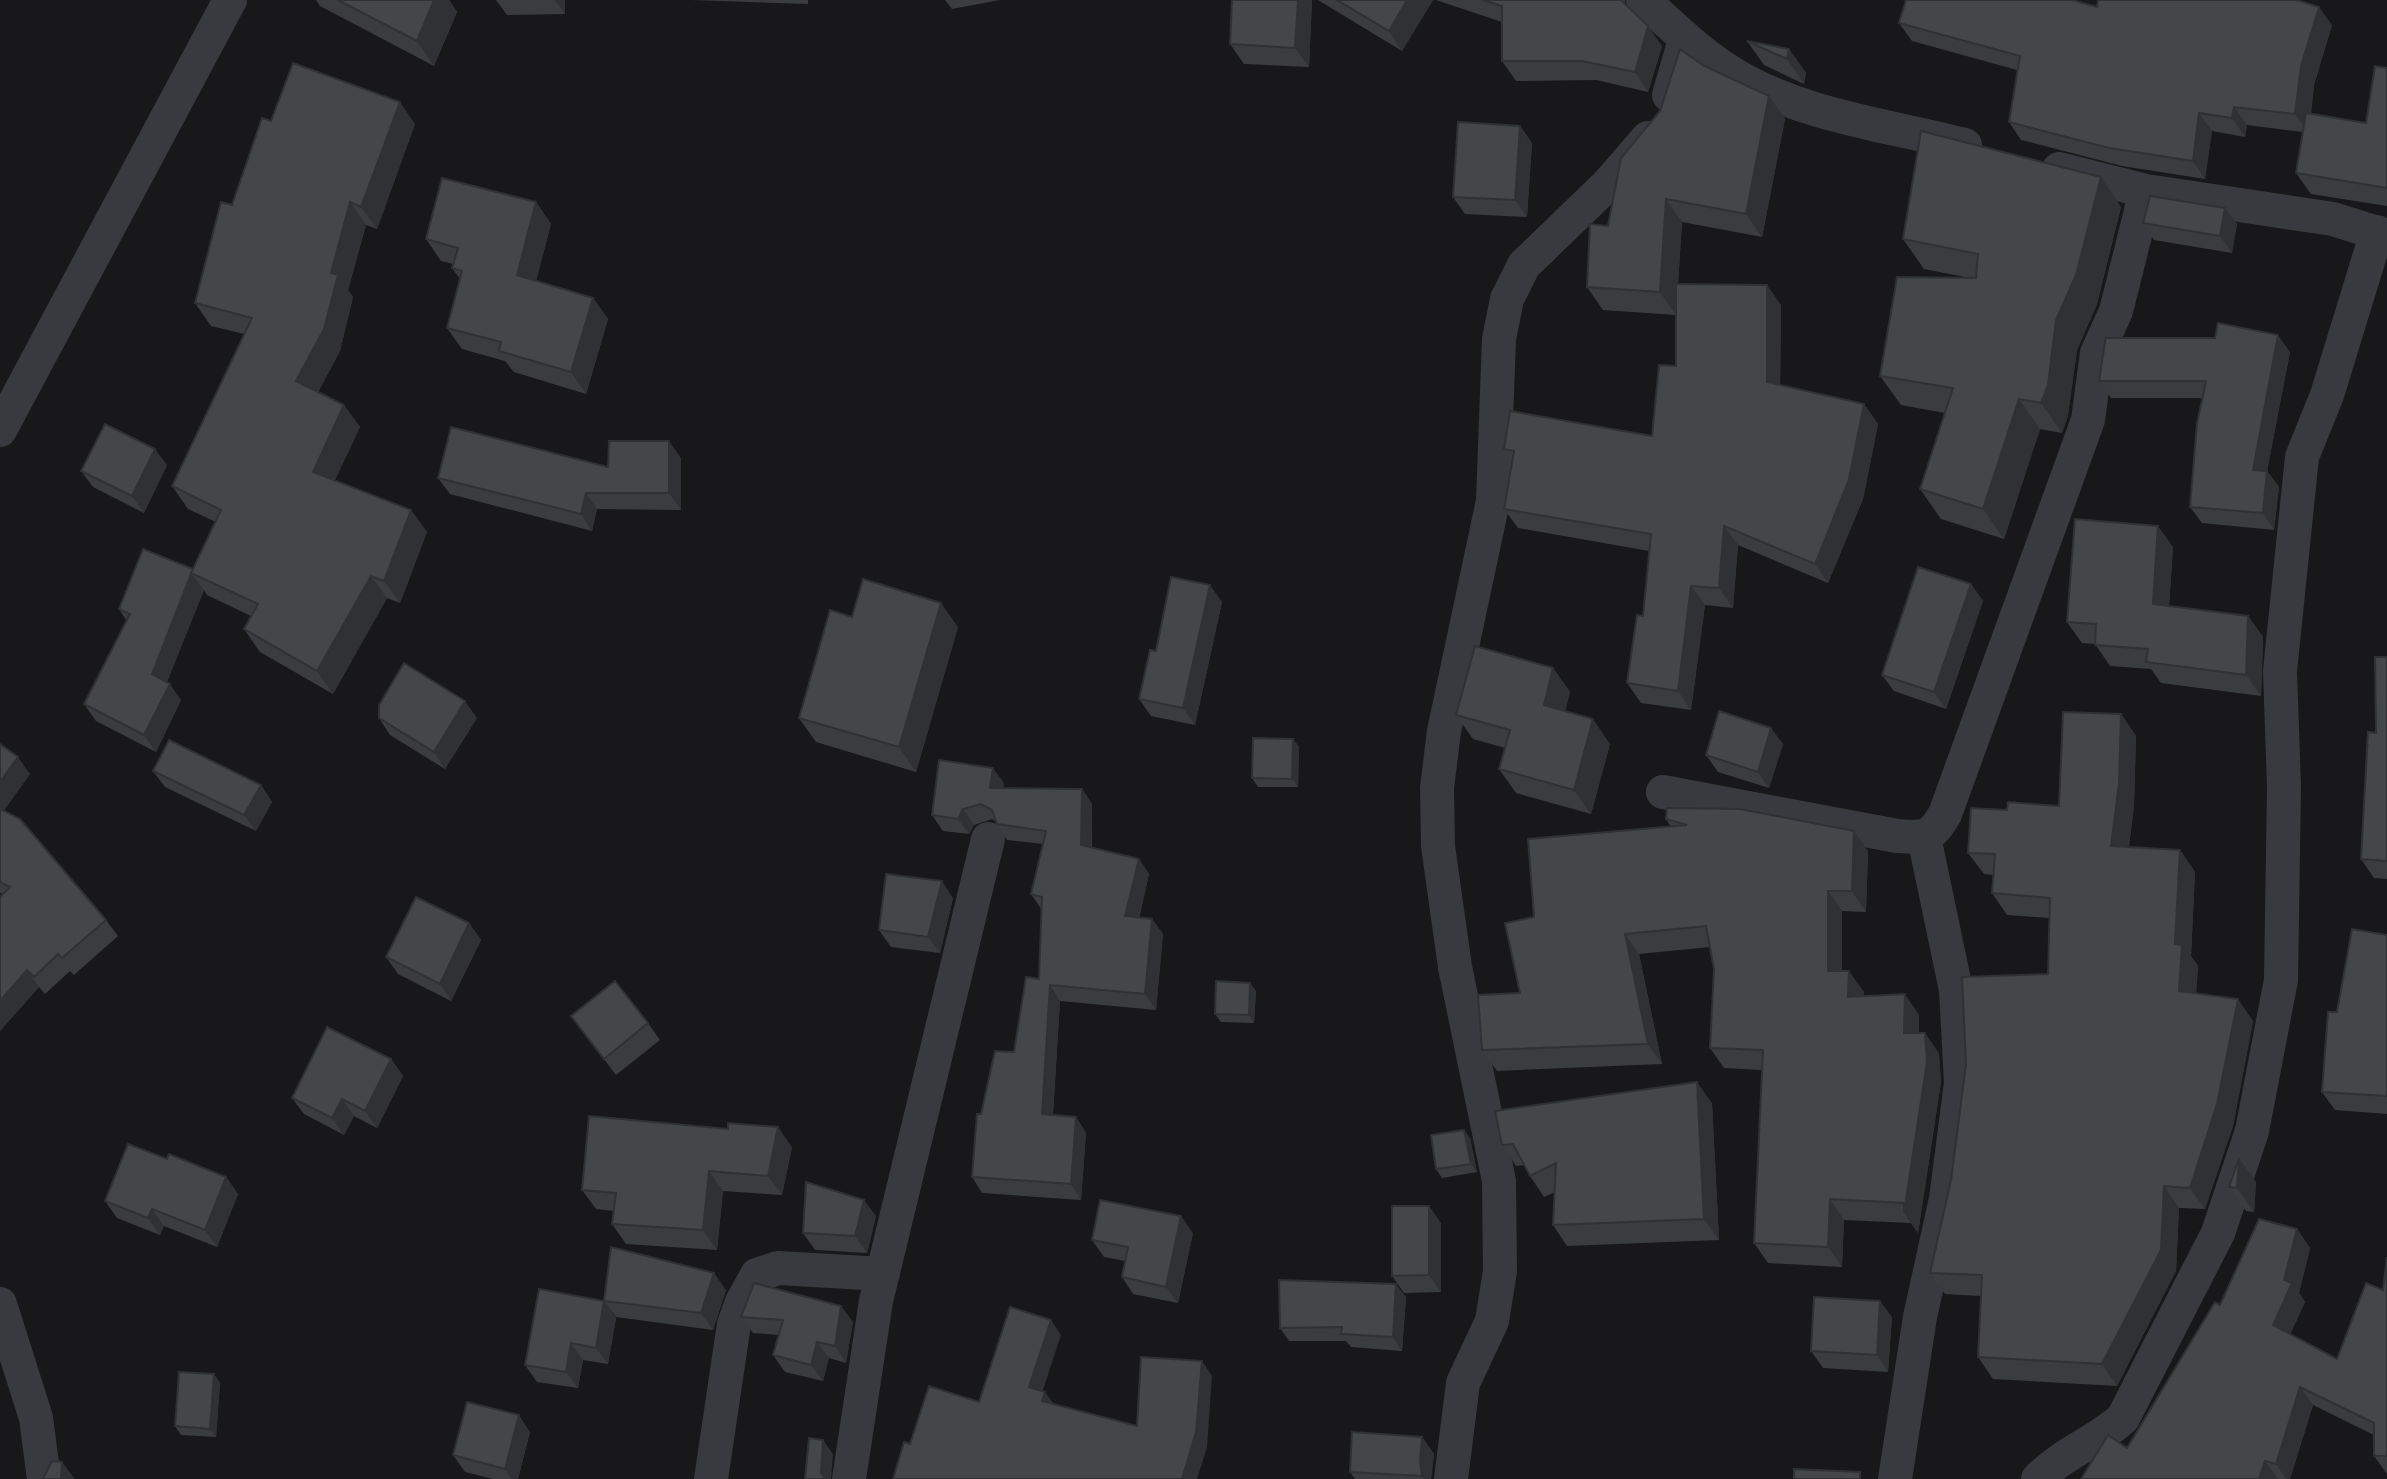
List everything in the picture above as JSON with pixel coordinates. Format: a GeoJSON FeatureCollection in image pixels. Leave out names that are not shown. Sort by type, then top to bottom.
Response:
{"type":"FeatureCollection","features":[{"type":"Feature","properties":{"kind":"street"},"geometry":{"type":"LineString","coordinates":[[0,430],[230,0]]}},
{"type":"Feature","properties":{"kind":"street"},"geometry":{"type":"LineString","coordinates":[[1643,0],[1685,40],[1729,71],[1798,103],[2146,191],[2333,219],[2382,234],[2327,395],[2302,457],[2280,671],[2284,786],[2281,980],[2252,1131],[2218,1233],[2123,1418],[2106,1433],[2062,1458],[2038,1479]]}},
{"type":"Feature","properties":{"kind":"street"},"geometry":{"type":"LineString","coordinates":[[1451,1479],[1463,1383],[1492,1321],[1500,1271],[1499,1181],[1455,967],[1438,846],[1437,788],[1444,731],[1493,501],[1499,339],[1507,299],[1524,265],[1608,184],[1660,122],[1685,40]]}},
{"type":"Feature","properties":{"kind":"street"},"geometry":{"type":"LineString","coordinates":[[1663,792],[1897,836],[1924,837],[1934,832],[1945,814],[2088,420],[2097,353],[2116,311],[2146,191]]}},
{"type":"Feature","properties":{"kind":"street"},"geometry":{"type":"LineString","coordinates":[[1895,1479],[1920,1317],[1946,1199],[1961,1083],[1958,1000],[1924,837]]}},
{"type":"Feature","properties":{"kind":"street"},"geometry":{"type":"LineString","coordinates":[[849,1479],[883,1274],[988,839]]}},
{"type":"Feature","properties":{"kind":"street"},"geometry":{"type":"LineString","coordinates":[[711,1479],[734,1324],[757,1275],[778,1268],[883,1274]]}},
{"type":"Feature","properties":{"kind":"street"},"geometry":{"type":"LineString","coordinates":[[0,1304],[36,1418],[44,1479]]}},
{"type":"Feature","properties":{"kind":"building"},"geometry":{"type":"Polygon","coordinates":[[[338,0],[434,0],[417,41],[338,0]]]}},
{"type":"Feature","properties":{"kind":"building"},"geometry":{"type":"Polygon","coordinates":[[[1232,0],[1298,0],[1295,48],[1230,44],[1232,0]]]}},
{"type":"Feature","properties":{"kind":"building"},"geometry":{"type":"Polygon","coordinates":[[[1337,0],[1407,0],[1389,31],[1337,0]]]}},
{"type":"Feature","properties":{"kind":"building"},"geometry":{"type":"Polygon","coordinates":[[[1483,0],[1621,0],[1648,26],[1635,72],[1582,61],[1502,61],[1502,6],[1483,0]]]}},
{"type":"Feature","properties":{"kind":"building"},"geometry":{"type":"Polygon","coordinates":[[[1906,0],[2072,0],[2097,7],[2098,0],[2296,0],[2319,7],[2301,66],[2295,114],[2234,107],[2232,118],[2199,113],[2193,161],[2109,148],[2009,122],[2020,56],[1899,23],[1906,0]]]}},
{"type":"Feature","properties":{"kind":"building"},"geometry":{"type":"Polygon","coordinates":[[[1747,41],[1789,49],[1787,59],[1747,41]]]}},
{"type":"Feature","properties":{"kind":"building"},"geometry":{"type":"Polygon","coordinates":[[[1680,49],[1704,66],[1769,96],[1746,214],[1666,199],[1660,292],[1587,287],[1590,224],[1608,226],[1621,158],[1660,111],[1680,49]]]}},
{"type":"Feature","properties":{"kind":"building"},"geometry":{"type":"Polygon","coordinates":[[[293,63],[400,102],[361,207],[350,202],[331,273],[338,275],[324,329],[296,381],[344,405],[313,472],[411,510],[384,581],[371,576],[317,671],[244,629],[258,604],[191,573],[221,510],[172,486],[252,318],[195,303],[221,202],[232,205],[262,118],[271,121],[293,63]]]}},
{"type":"Feature","properties":{"kind":"building"},"geometry":{"type":"Polygon","coordinates":[[[2375,66],[2387,68],[2387,188],[2296,173],[2306,113],[2366,123],[2375,66]]]}},
{"type":"Feature","properties":{"kind":"building"},"geometry":{"type":"Polygon","coordinates":[[[1458,122],[1520,126],[1515,200],[1453,197],[1458,122]]]}},
{"type":"Feature","properties":{"kind":"building"},"geometry":{"type":"Polygon","coordinates":[[[1921,131],[2101,177],[2076,275],[2056,320],[2048,385],[2041,403],[2019,399],[1983,509],[1920,489],[1953,388],[1880,376],[1897,277],[1976,278],[1978,254],[1903,239],[1921,131]]]}},
{"type":"Feature","properties":{"kind":"building"},"geometry":{"type":"Polygon","coordinates":[[[442,178],[536,202],[517,275],[593,298],[571,372],[499,351],[501,342],[447,328],[462,271],[452,268],[458,248],[426,239],[442,178]]]}},
{"type":"Feature","properties":{"kind":"building"},"geometry":{"type":"Polygon","coordinates":[[[2150,196],[2225,208],[2220,236],[2143,223],[2150,196]]]}},
{"type":"Feature","properties":{"kind":"building"},"geometry":{"type":"Polygon","coordinates":[[[1676,284],[1767,285],[1767,382],[1864,404],[1849,479],[1815,564],[1724,526],[1719,588],[1691,586],[1678,691],[1627,683],[1637,615],[1643,616],[1651,534],[1504,509],[1514,451],[1504,449],[1510,411],[1652,436],[1659,365],[1676,366],[1676,284]]]}},
{"type":"Feature","properties":{"kind":"building"},"geometry":{"type":"Polygon","coordinates":[[[2218,323],[2278,335],[2253,470],[2267,471],[2263,513],[2190,507],[2197,424],[2206,381],[2099,381],[2106,338],[2215,338],[2218,323]]]}},
{"type":"Feature","properties":{"kind":"building"},"geometry":{"type":"Polygon","coordinates":[[[105,424],[155,449],[132,496],[81,471],[105,424]]]}},
{"type":"Feature","properties":{"kind":"building"},"geometry":{"type":"Polygon","coordinates":[[[451,427],[608,467],[609,441],[669,441],[669,493],[586,493],[581,514],[438,478],[451,427]]]}},
{"type":"Feature","properties":{"kind":"building"},"geometry":{"type":"Polygon","coordinates":[[[2075,519],[2158,526],[2153,604],[2248,616],[2246,675],[2146,662],[2148,649],[2095,645],[2096,624],[2067,622],[2075,519]]]}},
{"type":"Feature","properties":{"kind":"building"},"geometry":{"type":"Polygon","coordinates":[[[143,549],[193,569],[152,674],[170,684],[144,735],[84,704],[130,614],[119,609],[143,549]]]}},
{"type":"Feature","properties":{"kind":"building"},"geometry":{"type":"Polygon","coordinates":[[[1918,567],[1971,584],[1934,692],[1882,675],[1918,567]]]}},
{"type":"Feature","properties":{"kind":"building"},"geometry":{"type":"Polygon","coordinates":[[[1171,577],[1210,585],[1183,708],[1139,699],[1150,650],[1156,651],[1171,577]]]}},
{"type":"Feature","properties":{"kind":"building"},"geometry":{"type":"Polygon","coordinates":[[[863,579],[941,603],[899,747],[799,718],[830,610],[852,617],[863,579]]]}},
{"type":"Feature","properties":{"kind":"building"},"geometry":{"type":"Polygon","coordinates":[[[1475,646],[1553,668],[1544,705],[1593,719],[1574,790],[1499,769],[1510,730],[1456,715],[1475,646]]]}},
{"type":"Feature","properties":{"kind":"building"},"geometry":{"type":"Polygon","coordinates":[[[2375,657],[2387,657],[2387,861],[2361,859],[2368,732],[2376,733],[2375,657]]]}},
{"type":"Feature","properties":{"kind":"building"},"geometry":{"type":"Polygon","coordinates":[[[404,663],[465,701],[434,752],[379,718],[379,705],[404,663]]]}},
{"type":"Feature","properties":{"kind":"building"},"geometry":{"type":"Polygon","coordinates":[[[1719,711],[1771,728],[1758,772],[1706,755],[1719,711]]]}},
{"type":"Feature","properties":{"kind":"building"},"geometry":{"type":"Polygon","coordinates":[[[2063,712],[2121,714],[2119,783],[2111,846],[2180,850],[2175,944],[2182,945],[2179,991],[2238,999],[2217,1104],[2190,1188],[2164,1186],[2161,1250],[2102,1364],[1978,1357],[1982,1275],[1930,1273],[1951,1180],[1966,1064],[1962,977],[2048,974],[2050,898],[1992,893],[1995,854],[1968,853],[1971,808],[2007,810],[2008,802],[2059,806],[2063,712]]]}},
{"type":"Feature","properties":{"kind":"building"},"geometry":{"type":"Polygon","coordinates":[[[1253,738],[1293,739],[1292,779],[1252,778],[1253,738]]]}},
{"type":"Feature","properties":{"kind":"building"},"geometry":{"type":"Polygon","coordinates":[[[169,740],[261,785],[244,815],[153,771],[169,740]]]}},
{"type":"Feature","properties":{"kind":"building"},"geometry":{"type":"Polygon","coordinates":[[[0,744],[18,757],[0,782],[0,744]]]}},
{"type":"Feature","properties":{"kind":"building"},"geometry":{"type":"Polygon","coordinates":[[[939,760],[993,768],[990,788],[1082,789],[1081,845],[1139,859],[1125,916],[1152,919],[1145,994],[1050,985],[1042,1114],[1076,1117],[1071,1184],[972,1177],[977,1114],[981,1114],[995,1051],[1014,1052],[1026,977],[1039,979],[1042,897],[1031,894],[1046,831],[997,824],[992,810],[981,804],[963,809],[958,819],[932,815],[939,760]]]}},
{"type":"Feature","properties":{"kind":"building"},"geometry":{"type":"Polygon","coordinates":[[[1667,808],[1740,809],[1854,831],[1852,891],[1828,891],[1828,971],[1849,971],[1848,997],[1905,994],[1904,1033],[1925,1033],[1927,1062],[1904,1213],[1904,1203],[1830,1199],[1828,1247],[1754,1243],[1763,1050],[1710,1048],[1714,969],[1706,926],[1625,934],[1648,1044],[1482,1050],[1478,995],[1520,993],[1505,923],[1534,917],[1528,839],[1687,825],[1666,819],[1667,808]]]}},
{"type":"Feature","properties":{"kind":"building"},"geometry":{"type":"Polygon","coordinates":[[[0,809],[20,819],[106,920],[62,958],[58,954],[34,977],[27,970],[0,1001],[0,897],[10,887],[0,882],[0,809]]]}},
{"type":"Feature","properties":{"kind":"building"},"geometry":{"type":"Polygon","coordinates":[[[886,874],[942,881],[928,937],[879,930],[886,874]]]}},
{"type":"Feature","properties":{"kind":"building"},"geometry":{"type":"Polygon","coordinates":[[[416,897],[469,923],[440,984],[386,957],[416,897]]]}},
{"type":"Feature","properties":{"kind":"building"},"geometry":{"type":"Polygon","coordinates":[[[2352,929],[2387,935],[2387,1096],[2322,1092],[2328,1012],[2337,1012],[2352,929]]]}},
{"type":"Feature","properties":{"kind":"building"},"geometry":{"type":"Polygon","coordinates":[[[615,981],[648,1023],[604,1059],[571,1016],[615,981]]]}},
{"type":"Feature","properties":{"kind":"building"},"geometry":{"type":"Polygon","coordinates":[[[1216,981],[1250,983],[1249,1015],[1215,1014],[1216,981]]]}},
{"type":"Feature","properties":{"kind":"building"},"geometry":{"type":"Polygon","coordinates":[[[327,1027],[391,1059],[365,1111],[342,1099],[332,1118],[292,1098],[327,1027]]]}},
{"type":"Feature","properties":{"kind":"building"},"geometry":{"type":"Polygon","coordinates":[[[1697,1082],[1704,1219],[1553,1225],[1556,1163],[1530,1176],[1513,1144],[1502,1145],[1495,1111],[1697,1082]]]}},
{"type":"Feature","properties":{"kind":"building"},"geometry":{"type":"Polygon","coordinates":[[[589,1116],[728,1129],[728,1123],[778,1127],[768,1176],[709,1171],[703,1230],[612,1224],[616,1193],[582,1190],[589,1116]]]}},
{"type":"Feature","properties":{"kind":"building"},"geometry":{"type":"Polygon","coordinates":[[[1464,1130],[1471,1164],[1436,1169],[1431,1135],[1464,1130]]]}},
{"type":"Feature","properties":{"kind":"building"},"geometry":{"type":"Polygon","coordinates":[[[128,1144],[167,1159],[169,1154],[226,1177],[205,1230],[152,1209],[148,1218],[105,1201],[128,1144]]]}},
{"type":"Feature","properties":{"kind":"building"},"geometry":{"type":"Polygon","coordinates":[[[2239,1158],[2237,1188],[2229,1187],[2239,1158]]]}},
{"type":"Feature","properties":{"kind":"building"},"geometry":{"type":"Polygon","coordinates":[[[806,1182],[864,1200],[855,1236],[803,1233],[806,1182]]]}},
{"type":"Feature","properties":{"kind":"building"},"geometry":{"type":"Polygon","coordinates":[[[1100,1200],[1181,1216],[1166,1287],[1122,1277],[1128,1247],[1092,1240],[1100,1200]]]}},
{"type":"Feature","properties":{"kind":"building"},"geometry":{"type":"Polygon","coordinates":[[[1392,1206],[1429,1206],[1429,1275],[1392,1276],[1392,1206]]]}},
{"type":"Feature","properties":{"kind":"building"},"geometry":{"type":"Polygon","coordinates":[[[2259,1219],[2297,1229],[2284,1280],[2292,1283],[2273,1325],[2337,1359],[2366,1283],[2383,1290],[2387,1257],[2387,1456],[2374,1456],[2374,1423],[2300,1387],[2276,1464],[2265,1461],[2259,1479],[2081,1479],[2108,1435],[2127,1448],[2215,1302],[2220,1305],[2259,1219]]]}},
{"type":"Feature","properties":{"kind":"building"},"geometry":{"type":"Polygon","coordinates":[[[611,1247],[714,1273],[701,1313],[604,1301],[611,1247]]]}},
{"type":"Feature","properties":{"kind":"building"},"geometry":{"type":"Polygon","coordinates":[[[1279,1280],[1396,1284],[1393,1337],[1341,1334],[1342,1327],[1280,1328],[1279,1280]]]}},
{"type":"Feature","properties":{"kind":"building"},"geometry":{"type":"Polygon","coordinates":[[[754,1283],[841,1306],[835,1346],[817,1342],[811,1365],[773,1355],[783,1320],[741,1317],[754,1283]]]}},
{"type":"Feature","properties":{"kind":"building"},"geometry":{"type":"Polygon","coordinates":[[[539,1289],[604,1301],[596,1348],[571,1343],[566,1372],[525,1365],[539,1289]]]}},
{"type":"Feature","properties":{"kind":"building"},"geometry":{"type":"Polygon","coordinates":[[[1814,1297],[1880,1301],[1877,1355],[1811,1351],[1814,1297]]]}},
{"type":"Feature","properties":{"kind":"building"},"geometry":{"type":"Polygon","coordinates":[[[1010,1307],[1051,1320],[1029,1387],[1045,1392],[1042,1401],[1137,1426],[1141,1357],[1202,1361],[1196,1432],[1182,1479],[893,1479],[904,1442],[910,1444],[929,1386],[979,1402],[1010,1307]]]}},
{"type":"Feature","properties":{"kind":"building"},"geometry":{"type":"Polygon","coordinates":[[[179,1372],[214,1374],[210,1429],[175,1426],[179,1372]]]}},
{"type":"Feature","properties":{"kind":"building"},"geometry":{"type":"Polygon","coordinates":[[[467,1402],[519,1415],[505,1469],[453,1455],[467,1402]]]}},
{"type":"Feature","properties":{"kind":"building"},"geometry":{"type":"Polygon","coordinates":[[[1352,1432],[1422,1437],[1422,1476],[1350,1472],[1352,1432]]]}},
{"type":"Feature","properties":{"kind":"building"},"geometry":{"type":"Polygon","coordinates":[[[809,1438],[823,1440],[821,1473],[826,1479],[805,1479],[809,1438]]]}},
{"type":"Feature","properties":{"kind":"building"},"geometry":{"type":"Polygon","coordinates":[[[52,1461],[62,1462],[61,1479],[43,1479],[52,1461]]]}},
{"type":"Feature","properties":{"kind":"building"},"geometry":{"type":"Polygon","coordinates":[[[1794,1469],[1860,1472],[1860,1479],[1794,1479],[1794,1469]]]}}]}
